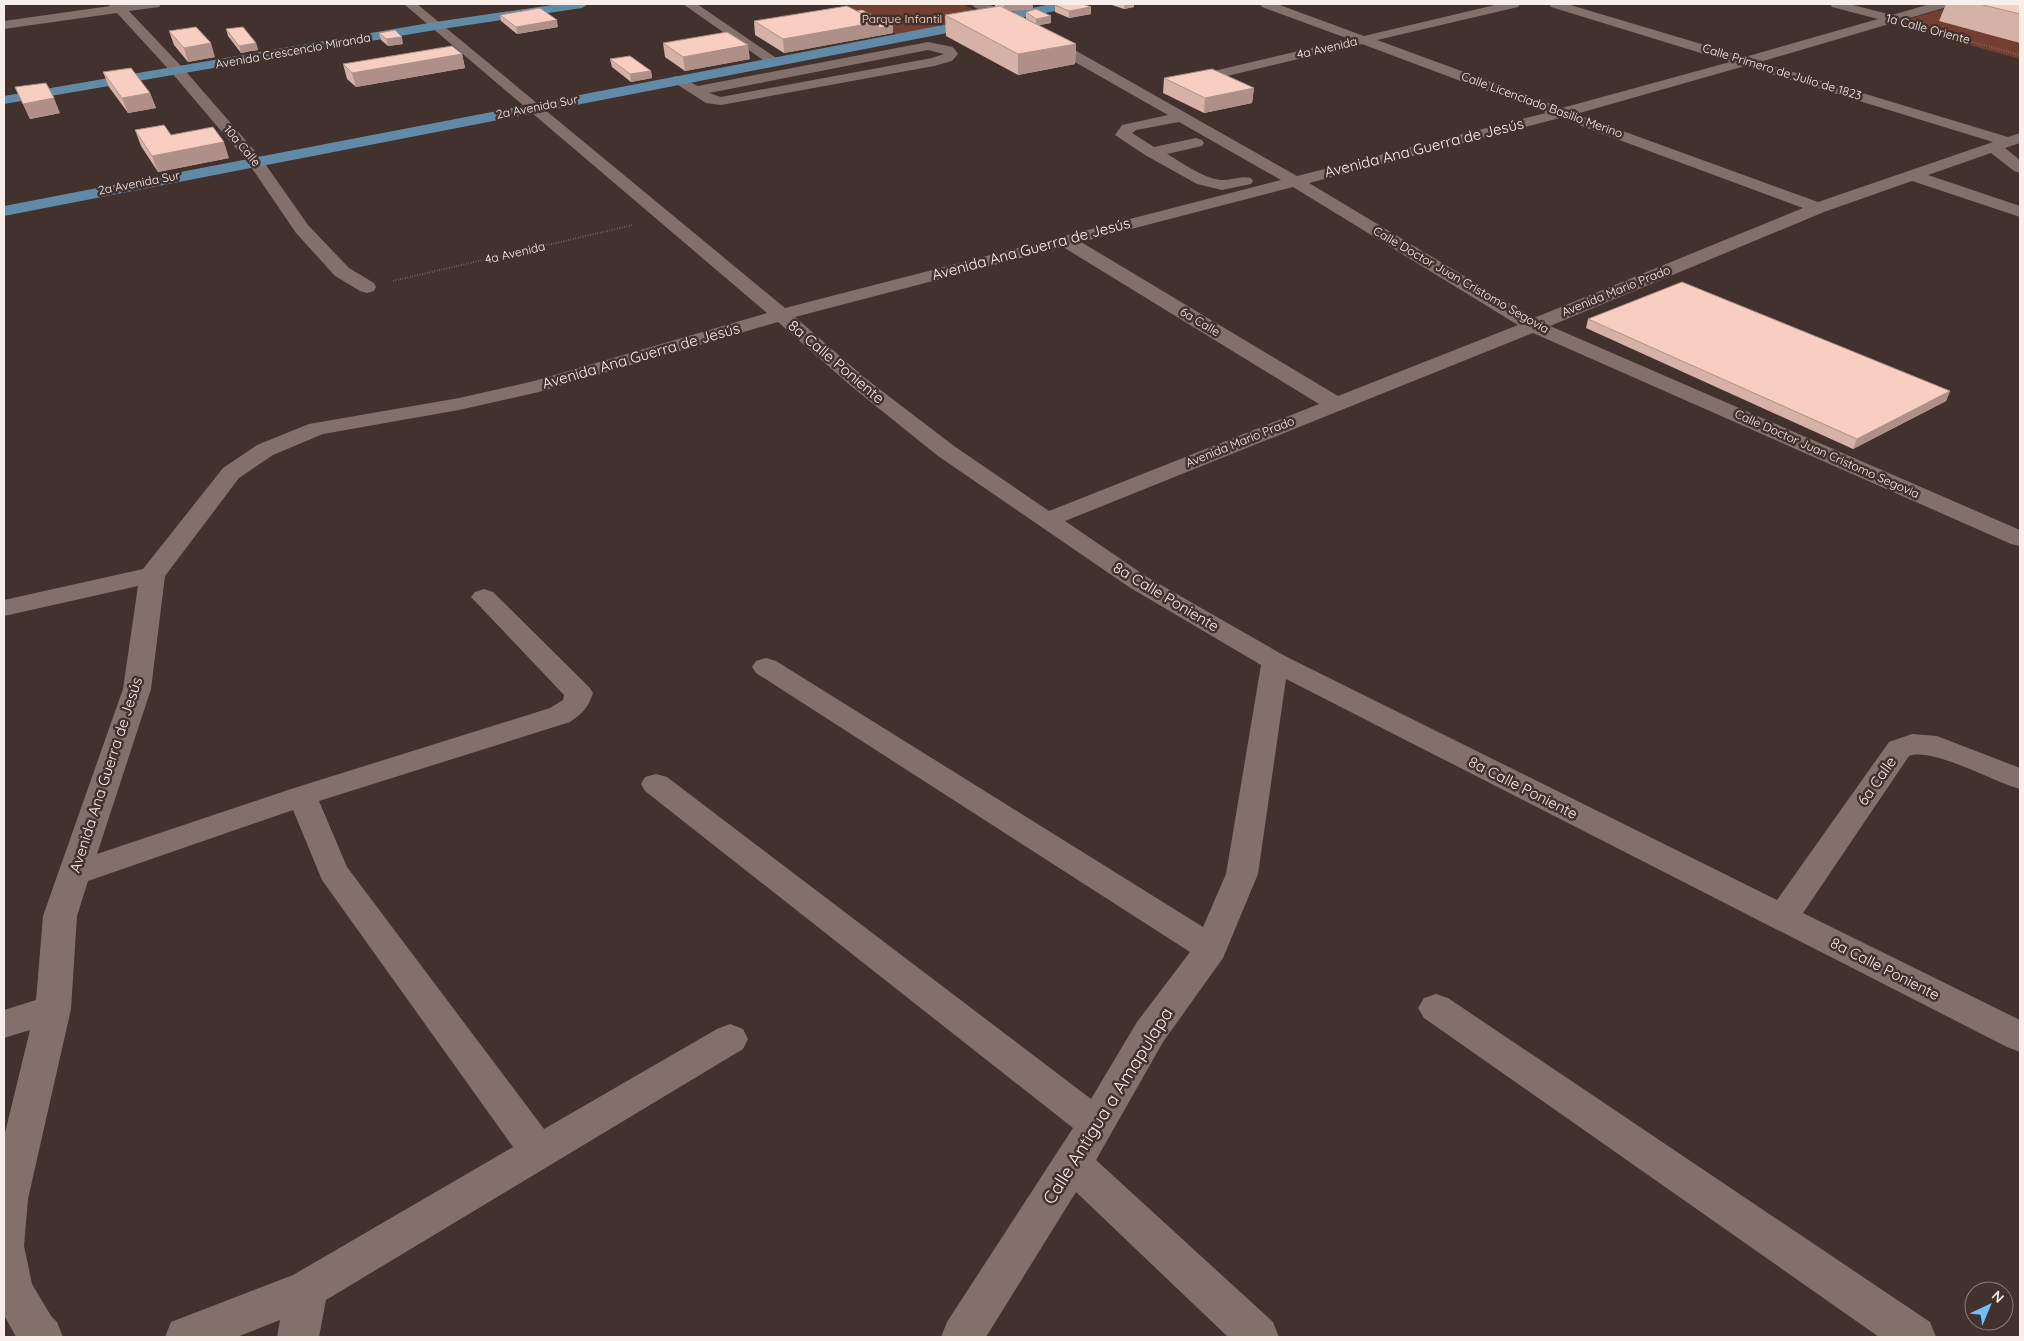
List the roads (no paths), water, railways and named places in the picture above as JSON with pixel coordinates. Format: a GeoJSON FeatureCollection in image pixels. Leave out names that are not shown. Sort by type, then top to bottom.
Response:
{"type":"FeatureCollection","features":[{"type":"Feature","properties":{"kind":"main road","name":"Avenida Crescencio Miranda"},"geometry":{"type":"LineString","coordinates":[[4,100],[435,26],[582,4]]}},
{"type":"Feature","properties":{"kind":"main road","name":"2a Avenida Sur"},"geometry":{"type":"LineString","coordinates":[[4,210],[909,37],[1070,4]]}},
{"type":"Feature","properties":{"kind":"street"},"geometry":{"type":"LineString","coordinates":[[4,25],[116,6],[155,4]]}},
{"type":"Feature","properties":{"kind":"street","name":"8a Calle Poniente"},"geometry":{"type":"LineString","coordinates":[[410,4],[535,107],[663,218],[781,315],[858,382],[946,451],[1138,582],[1275,662],[2020,1037]]}},
{"type":"Feature","properties":{"kind":"street"},"geometry":{"type":"LineString","coordinates":[[689,4],[775,62]]}},
{"type":"Feature","properties":{"kind":"street","name":"Calle Doctor Juan Cristomo Segovia"},"geometry":{"type":"LineString","coordinates":[[978,4],[1006,17],[1294,181],[1533,326],[2020,539]]}},
{"type":"Feature","properties":{"kind":"street","name":"Calle Licenciado Basilio Merino"},"geometry":{"type":"LineString","coordinates":[[1266,4],[1818,208]]}},
{"type":"Feature","properties":{"kind":"street","name":"4a Avenida"},"geometry":{"type":"LineString","coordinates":[[1140,93],[1514,4]]}},
{"type":"Feature","properties":{"kind":"street","name":"Calle Primero de Julio de 1823"},"geometry":{"type":"LineString","coordinates":[[1555,4],[1748,61],[2008,142],[2020,168]]}},
{"type":"Feature","properties":{"kind":"street","name":"1a Calle Oriente"},"geometry":{"type":"LineString","coordinates":[[1836,4],[1892,19]]}},
{"type":"Feature","properties":{"kind":"street","name":"Avenida Ana Guerra de Jesús"},"geometry":{"type":"LineString","coordinates":[[42,1337],[36,1332],[12,1290],[4,1246],[8,1199],[53,1009],[60,916],[137,689],[152,575],[231,473],[265,450],[317,430],[373,418],[459,404],[539,386],[781,315],[1562,113],[1944,4]]}},
{"type":"Feature","properties":{"kind":"street","name":"10a Calle"},"geometry":{"type":"LineString","coordinates":[[116,6],[177,70],[255,161],[302,230],[342,272],[367,287]]}},
{"type":"Feature","properties":{"kind":"street"},"geometry":{"type":"LineString","coordinates":[[678,80],[712,100],[726,100],[934,62],[947,58],[951,54],[948,50],[928,46],[909,37]]}},
{"type":"Feature","properties":{"kind":"street"},"geometry":{"type":"LineString","coordinates":[[696,91],[928,46]]}},
{"type":"Feature","properties":{"kind":"street"},"geometry":{"type":"LineString","coordinates":[[1157,122],[1254,174],[1254,177],[1232,184],[1212,185],[1187,174],[1123,135],[1124,131],[1133,126],[1182,117]]}},
{"type":"Feature","properties":{"kind":"street","name":"Avenida Mario Prado"},"geometry":{"type":"LineString","coordinates":[[1047,520],[1533,326],[1818,208],[2008,142]]}},
{"type":"Feature","properties":{"kind":"street"},"geometry":{"type":"LineString","coordinates":[[1151,152],[1196,143]]}},
{"type":"Feature","properties":{"kind":"street"},"geometry":{"type":"LineString","coordinates":[[1913,176],[2020,212]]}},
{"type":"Feature","properties":{"kind":"street","name":"6a Calle"},"geometry":{"type":"LineString","coordinates":[[1065,240],[1335,404]]}},
{"type":"Feature","properties":{"kind":"street"},"geometry":{"type":"LineString","coordinates":[[4,608],[152,575]]}},
{"type":"Feature","properties":{"kind":"street"},"geometry":{"type":"LineString","coordinates":[[74,874],[302,796],[560,715],[575,705],[579,693],[484,598]]}},
{"type":"Feature","properties":{"kind":"street","name":"Calle Antigua a Amapulapa"},"geometry":{"type":"LineString","coordinates":[[962,1337],[1073,1164],[1150,1032],[1211,949],[1242,874],[1275,662]]}},
{"type":"Feature","properties":{"kind":"street"},"geometry":{"type":"LineString","coordinates":[[766,667],[1211,949]]}},
{"type":"Feature","properties":{"kind":"street","name":"6a Calle"},"geometry":{"type":"LineString","coordinates":[[1782,918],[1899,749],[1912,744],[1937,746],[2020,779]]}},
{"type":"Feature","properties":{"kind":"street"},"geometry":{"type":"LineString","coordinates":[[656,784],[1096,1124]]}},
{"type":"Feature","properties":{"kind":"street"},"geometry":{"type":"LineString","coordinates":[[302,796],[332,872],[539,1152]]}},
{"type":"Feature","properties":{"kind":"street"},"geometry":{"type":"LineString","coordinates":[[1436,1008],[1916,1337]]}},
{"type":"Feature","properties":{"kind":"street"},"geometry":{"type":"LineString","coordinates":[[4,1024],[53,1009]]}},
{"type":"Feature","properties":{"kind":"street"},"geometry":{"type":"LineString","coordinates":[[186,1337],[307,1289],[730,1039]]}},
{"type":"Feature","properties":{"kind":"street"},"geometry":{"type":"LineString","coordinates":[[1073,1164],[1258,1337]]}},
{"type":"Feature","properties":{"kind":"street"},"geometry":{"type":"LineString","coordinates":[[298,1337],[307,1289]]}},
{"type":"Feature","properties":{"kind":"park label","name":"Parque Infantil"},"geometry":{"type":"Point","coordinates":[902,19]}}]}
